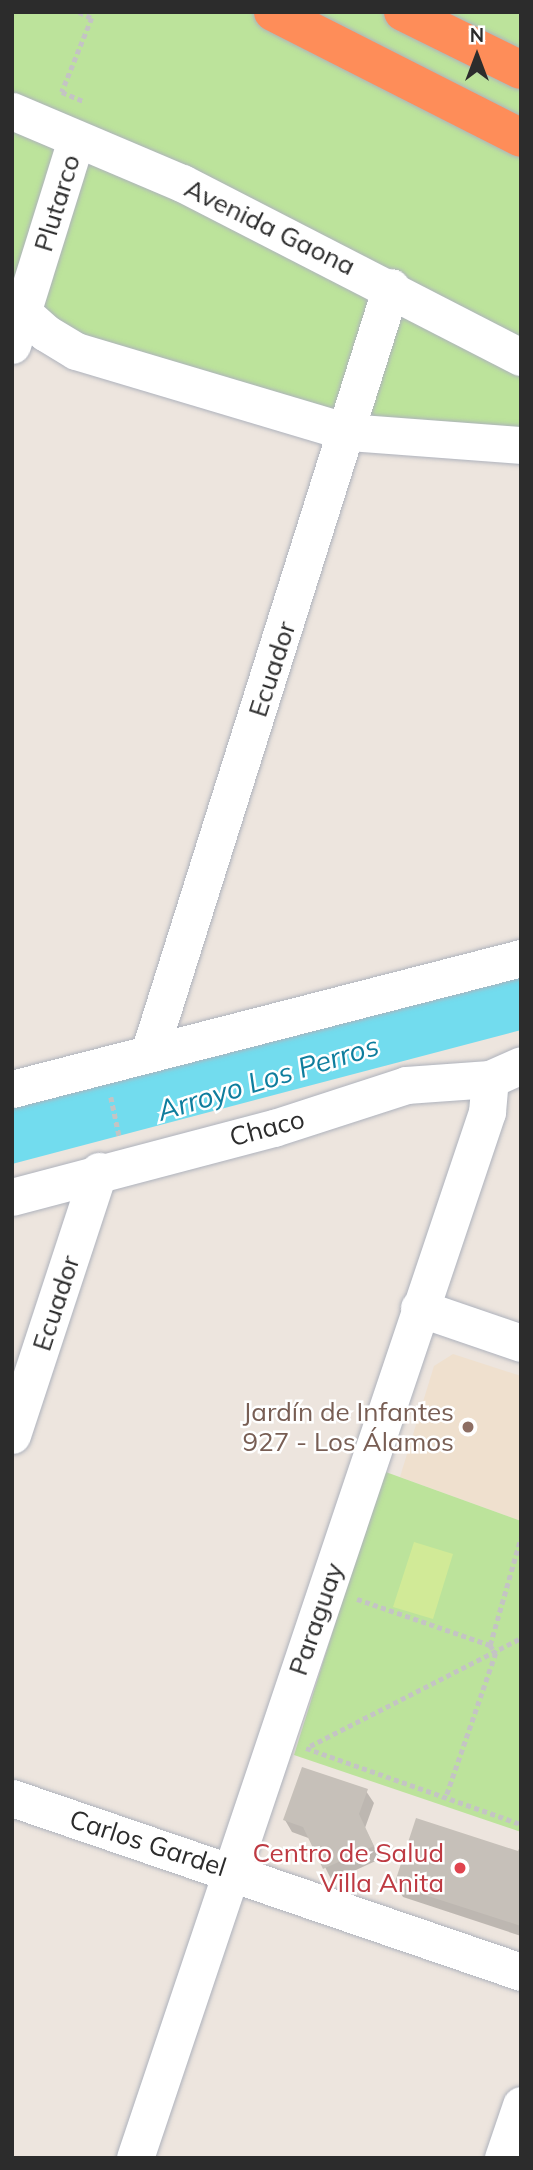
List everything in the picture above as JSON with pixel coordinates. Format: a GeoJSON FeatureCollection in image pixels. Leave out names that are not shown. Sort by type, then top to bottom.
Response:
{"type":"FeatureCollection","features":[{"type":"Feature","properties":{"kind":"highway"},"geometry":{"type":"LineString","coordinates":[[273,12],[521,138]]}},
{"type":"Feature","properties":{"kind":"highway"},"geometry":{"type":"LineString","coordinates":[[403,12],[521,70]]}},
{"type":"Feature","properties":{"kind":"street","name":"Avenida Gaona"},"geometry":{"type":"LineString","coordinates":[[12,111],[182,183],[521,357]]}},
{"type":"Feature","properties":{"kind":"street","name":"Plutarco"},"geometry":{"type":"LineString","coordinates":[[16,321],[76,140]]}},
{"type":"Feature","properties":{"kind":"street","name":"Ecuador"},"geometry":{"type":"LineString","coordinates":[[150,1050],[348,432],[391,288]]}},
{"type":"Feature","properties":{"kind":"street"},"geometry":{"type":"LineString","coordinates":[[16,321],[76,351],[348,432],[521,445]]}},
{"type":"Feature","properties":{"kind":"street"},"geometry":{"type":"LineString","coordinates":[[12,1088],[150,1050],[521,958]]}},
{"type":"Feature","properties":{"kind":"street","name":"Chaco"},"geometry":{"type":"LineString","coordinates":[[12,1197],[99,1171],[274,1128],[406,1085],[506,1072]]}},
{"type":"Feature","properties":{"kind":"street","name":"Paraguay"},"geometry":{"type":"LineString","coordinates":[[135,2158],[232,1871],[291,1743],[326,1589],[487,1112],[506,1072]]}},
{"type":"Feature","properties":{"kind":"street","name":"Ecuador"},"geometry":{"type":"LineString","coordinates":[[12,1435],[99,1171]]}},
{"type":"Feature","properties":{"kind":"street"},"geometry":{"type":"LineString","coordinates":[[419,1308],[521,1343]]}},
{"type":"Feature","properties":{"kind":"street","name":"Carlos Gardel"},"geometry":{"type":"LineString","coordinates":[[12,1798],[521,1972]]}},
{"type":"Feature","properties":{"kind":"street"},"geometry":{"type":"LineString","coordinates":[[503,2158],[521,2105]]}},
{"type":"Feature","properties":{"kind":"path"},"geometry":{"type":"LineString","coordinates":[[79,12],[92,18],[62,92],[96,108]]}},
{"type":"Feature","properties":{"kind":"path"},"geometry":{"type":"LineString","coordinates":[[115,1111],[120,1140]]}},
{"type":"Feature","properties":{"kind":"path"},"geometry":{"type":"LineString","coordinates":[[446,1797],[495,1653],[491,1645],[521,1537]]}},
{"type":"Feature","properties":{"kind":"path"},"geometry":{"type":"LineString","coordinates":[[326,1589],[491,1645]]}},
{"type":"Feature","properties":{"kind":"path"},"geometry":{"type":"LineString","coordinates":[[291,1743],[495,1653],[521,1638]]}},
{"type":"Feature","properties":{"kind":"path"},"geometry":{"type":"LineString","coordinates":[[291,1743],[521,1824]]}},
{"type":"Feature","properties":{"kind":"shaded area","name":"Jardín de Infantes 927 - Los Álamos"},"geometry":{"type":"Polygon","coordinates":[[[453,1354],[521,1376],[521,1521],[400,1477],[434,1366],[453,1354]]]}},
{"type":"Feature","properties":{"kind":"green space"},"geometry":{"type":"Polygon","coordinates":[[[12,12],[521,12],[521,445],[225,397],[12,303],[12,12]]]}},
{"type":"Feature","properties":{"kind":"green space"},"geometry":{"type":"Polygon","coordinates":[[[383,1471],[521,1521],[521,1832],[294,1755],[383,1471]]]}},
{"type":"Feature","properties":{"kind":"green space"},"geometry":{"type":"Polygon","coordinates":[[[414,1542],[453,1554],[433,1619],[393,1607],[414,1542]]]}},
{"type":"Feature","properties":{"kind":"water","name":"Arroyo Los Perros"},"geometry":{"type":"Polygon","coordinates":[[[521,965],[521,1030],[12,1164],[12,1102],[521,965]]]}},
{"type":"Feature","properties":{"kind":"building"},"geometry":{"type":"Polygon","coordinates":[[[302,1767],[368,1789],[359,1814],[374,1846],[323,1869],[303,1827],[283,1820],[302,1767]]]}},
{"type":"Feature","properties":{"kind":"building","name":"Centro de Salud Villa Anita"},"geometry":{"type":"Polygon","coordinates":[[[416,1818],[518,1851],[521,1844],[521,1926],[394,1885],[416,1818]]]}},
{"type":"Feature","properties":{"kind":"place","name":"Jardín de Infantes 927 - Los Álamos"},"geometry":{"type":"Point","coordinates":[468,1427]}},
{"type":"Feature","properties":{"kind":"place","name":"Centro de Salud Villa Anita"},"geometry":{"type":"Point","coordinates":[460,1868]}}]}
